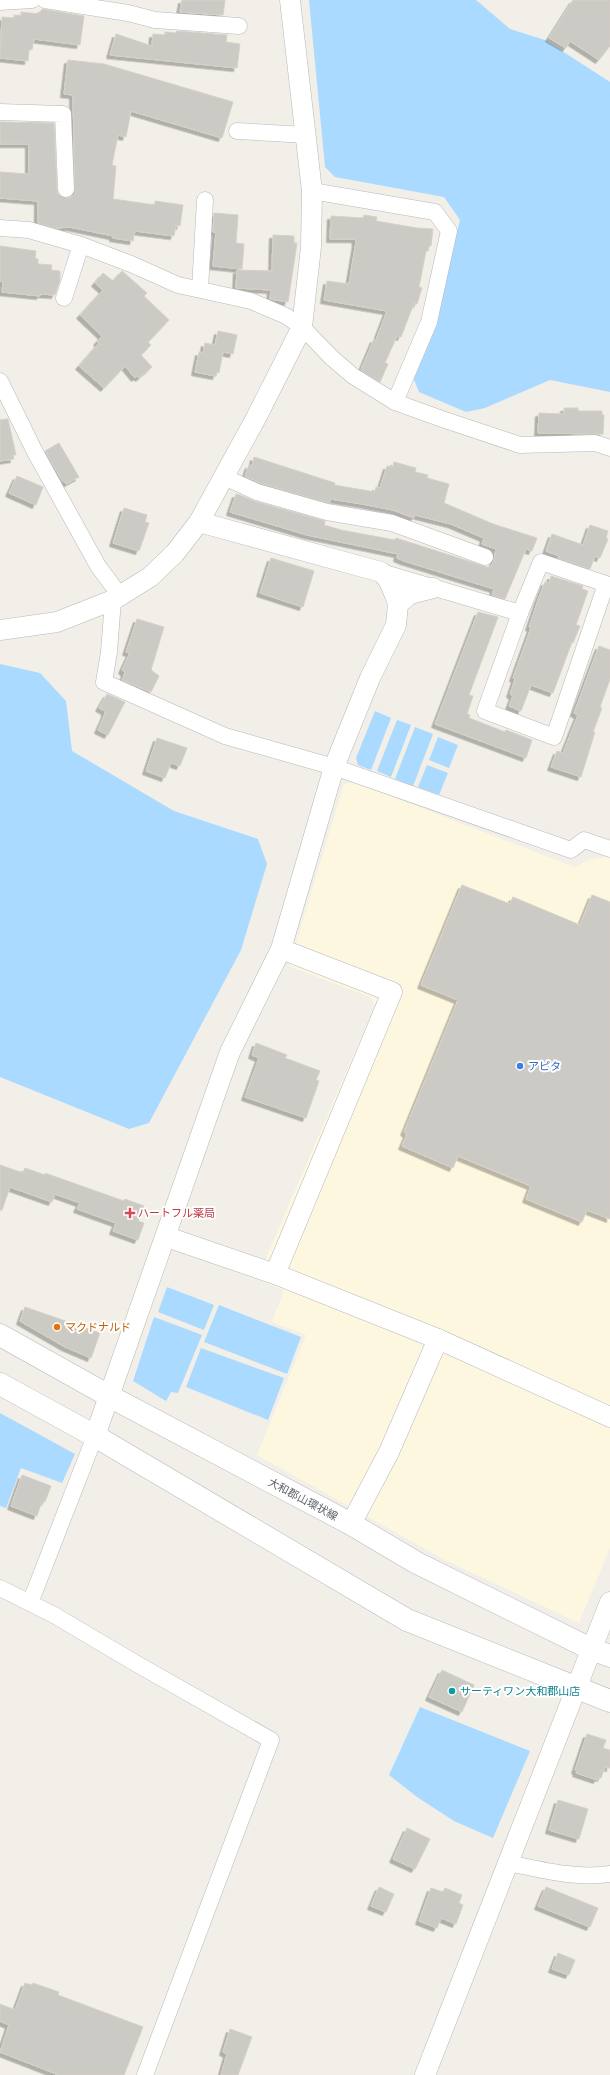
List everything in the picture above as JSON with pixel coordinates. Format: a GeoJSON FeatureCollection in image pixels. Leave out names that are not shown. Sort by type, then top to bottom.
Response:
{"type":"FeatureCollection","features":[{"type":"Feature","properties":{"kind":"main road","name":"大和郡山環状線"},"geometry":{"type":"LineString","coordinates":[[0,1335],[109,1396],[351,1524],[417,1563],[601,1653]]}},
{"type":"Feature","properties":{"kind":"main road"},"geometry":{"type":"LineString","coordinates":[[0,1384],[95,1436],[407,1620],[610,1701]]}},
{"type":"Feature","properties":{"kind":"street"},"geometry":{"type":"LineString","coordinates":[[0,2],[32,0]]}},
{"type":"Feature","properties":{"kind":"street"},"geometry":{"type":"LineString","coordinates":[[45,0],[128,13],[155,20],[239,26]]}},
{"type":"Feature","properties":{"kind":"street"},"geometry":{"type":"LineString","coordinates":[[0,630],[17,630],[57,622],[117,599],[150,577],[175,553],[199,522],[302,327],[311,247],[312,191],[290,0]]}},
{"type":"Feature","properties":{"kind":"street"},"geometry":{"type":"LineString","coordinates":[[0,112],[62,114],[66,189]]}},
{"type":"Feature","properties":{"kind":"street"},"geometry":{"type":"LineString","coordinates":[[237,131],[306,135]]}},
{"type":"Feature","properties":{"kind":"street"},"geometry":{"type":"LineString","coordinates":[[312,191],[435,212],[449,231],[429,322],[395,402]]}},
{"type":"Feature","properties":{"kind":"street"},"geometry":{"type":"LineString","coordinates":[[200,289],[205,200]]}},
{"type":"Feature","properties":{"kind":"street"},"geometry":{"type":"LineString","coordinates":[[0,228],[29,230],[81,245],[131,264],[178,285],[251,301],[286,316],[302,327],[332,358],[353,376],[395,402],[442,419],[520,445],[595,444],[610,448]]}},
{"type":"Feature","properties":{"kind":"street"},"geometry":{"type":"LineString","coordinates":[[64,298],[81,245]]}},
{"type":"Feature","properties":{"kind":"street"},"geometry":{"type":"LineString","coordinates":[[0,382],[35,452],[117,599],[104,682],[225,736],[334,767],[571,850],[584,840],[610,849]]}},
{"type":"Feature","properties":{"kind":"street"},"geometry":{"type":"LineString","coordinates":[[224,476],[257,492],[327,512],[392,523],[485,557]]}},
{"type":"Feature","properties":{"kind":"street"},"geometry":{"type":"LineString","coordinates":[[199,522],[382,572],[520,613]]}},
{"type":"Feature","properties":{"kind":"street"},"geometry":{"type":"LineString","coordinates":[[541,562],[606,584],[554,737],[485,711],[520,613],[541,562]]}},
{"type":"Feature","properties":{"kind":"street"},"geometry":{"type":"LineString","coordinates":[[30,1603],[95,1436],[167,1237],[230,1052],[281,949],[334,767],[370,678],[392,636],[396,625],[398,604],[392,587],[382,572]]}},
{"type":"Feature","properties":{"kind":"street"},"geometry":{"type":"LineString","coordinates":[[398,604],[410,594],[433,588]]}},
{"type":"Feature","properties":{"kind":"street"},"geometry":{"type":"LineString","coordinates":[[275,1274],[392,992],[281,949]]}},
{"type":"Feature","properties":{"kind":"street"},"geometry":{"type":"LineString","coordinates":[[167,1237],[275,1274],[438,1339],[610,1417]]}},
{"type":"Feature","properties":{"kind":"street"},"geometry":{"type":"LineString","coordinates":[[351,1524],[389,1452],[438,1339]]}},
{"type":"Feature","properties":{"kind":"street"},"geometry":{"type":"LineString","coordinates":[[0,1588],[54,1614],[137,1664],[271,1740],[145,2075]]}},
{"type":"Feature","properties":{"kind":"street"},"geometry":{"type":"LineString","coordinates":[[425,2075],[575,1687],[601,1653],[610,1602]]}},
{"type":"Feature","properties":{"kind":"street"},"geometry":{"type":"LineString","coordinates":[[508,1863],[566,1875],[592,1876],[610,1874]]}},
{"type":"Feature","properties":{"kind":"shaded area"},"geometry":{"type":"Polygon","coordinates":[[[354,782],[574,867],[589,860],[610,856],[610,1548],[579,1623],[445,1560],[257,1455],[306,1335],[272,1322],[284,1290],[257,1279],[375,1005],[370,997],[289,966],[344,784],[354,782]]]}},
{"type":"Feature","properties":{"kind":"water"},"geometry":{"type":"Polygon","coordinates":[[[309,0],[476,0],[510,29],[545,40],[610,82],[610,392],[550,380],[485,408],[466,412],[419,392],[413,377],[435,320],[460,220],[444,197],[335,177],[325,167],[309,0]]]}},
{"type":"Feature","properties":{"kind":"water"},"geometry":{"type":"Polygon","coordinates":[[[0,664],[40,673],[66,701],[72,751],[174,811],[258,839],[267,864],[241,950],[149,1123],[129,1129],[0,1077],[0,664]]]}},
{"type":"Feature","properties":{"kind":"water"},"geometry":{"type":"Polygon","coordinates":[[[375,711],[391,718],[371,770],[358,765],[356,758],[375,711]]]}},
{"type":"Feature","properties":{"kind":"water"},"geometry":{"type":"Polygon","coordinates":[[[397,720],[411,725],[391,777],[377,771],[397,720]]]}},
{"type":"Feature","properties":{"kind":"water"},"geometry":{"type":"Polygon","coordinates":[[[415,727],[433,734],[413,786],[395,779],[415,727]]]}},
{"type":"Feature","properties":{"kind":"water"},"geometry":{"type":"Polygon","coordinates":[[[438,737],[458,745],[449,768],[429,760],[438,737]]]}},
{"type":"Feature","properties":{"kind":"water"},"geometry":{"type":"Polygon","coordinates":[[[427,765],[448,773],[439,795],[418,787],[427,765]]]}},
{"type":"Feature","properties":{"kind":"water"},"geometry":{"type":"Polygon","coordinates":[[[167,1287],[214,1305],[204,1330],[158,1312],[167,1287]]]}},
{"type":"Feature","properties":{"kind":"water"},"geometry":{"type":"Polygon","coordinates":[[[219,1305],[301,1337],[287,1374],[204,1342],[219,1305]]]}},
{"type":"Feature","properties":{"kind":"water"},"geometry":{"type":"Polygon","coordinates":[[[154,1317],[202,1335],[178,1393],[171,1392],[166,1401],[133,1381],[154,1317]]]}},
{"type":"Feature","properties":{"kind":"water"},"geometry":{"type":"Polygon","coordinates":[[[201,1348],[284,1378],[268,1420],[186,1387],[201,1348]]]}},
{"type":"Feature","properties":{"kind":"water"},"geometry":{"type":"Polygon","coordinates":[[[0,1413],[75,1454],[62,1483],[21,1468],[6,1508],[0,1506],[0,1413]]]}},
{"type":"Feature","properties":{"kind":"water"},"geometry":{"type":"Polygon","coordinates":[[[420,1707],[530,1751],[493,1838],[454,1821],[417,1797],[389,1775],[420,1707]]]}},
{"type":"Feature","properties":{"kind":"building"},"geometry":{"type":"Polygon","coordinates":[[[182,0],[225,0],[223,15],[180,12],[182,0]]]}},
{"type":"Feature","properties":{"kind":"building"},"geometry":{"type":"Polygon","coordinates":[[[573,0],[610,0],[610,46],[599,60],[570,41],[566,48],[549,38],[573,0]]]}},
{"type":"Feature","properties":{"kind":"building"},"geometry":{"type":"Polygon","coordinates":[[[42,9],[84,16],[80,45],[34,39],[32,50],[29,49],[28,61],[0,58],[2,17],[14,18],[14,15],[21,16],[21,12],[39,14],[42,9]]]}},
{"type":"Feature","properties":{"kind":"building"},"geometry":{"type":"Polygon","coordinates":[[[177,31],[227,35],[226,42],[240,44],[237,68],[110,55],[116,34],[152,46],[153,34],[165,35],[165,32],[176,33],[177,31]]]}},
{"type":"Feature","properties":{"kind":"building"},"geometry":{"type":"Polygon","coordinates":[[[68,60],[104,64],[233,102],[222,138],[131,111],[126,137],[118,135],[112,165],[116,166],[113,199],[155,205],[155,201],[183,205],[180,226],[176,225],[174,236],[135,231],[133,241],[113,238],[113,236],[70,227],[56,228],[38,223],[38,201],[0,198],[0,172],[29,174],[29,144],[0,144],[0,122],[54,123],[58,194],[66,198],[71,197],[75,193],[73,95],[64,94],[68,60]]]}},
{"type":"Feature","properties":{"kind":"building"},"geometry":{"type":"Polygon","coordinates":[[[214,213],[238,215],[236,243],[244,244],[242,269],[213,266],[216,232],[213,232],[214,213]]]}},
{"type":"Feature","properties":{"kind":"building"},"geometry":{"type":"Polygon","coordinates":[[[364,215],[377,217],[376,221],[417,228],[433,229],[431,246],[429,246],[428,251],[426,251],[419,287],[422,288],[417,304],[414,303],[401,337],[397,336],[385,363],[388,364],[380,382],[361,370],[374,339],[376,340],[387,311],[324,300],[327,281],[349,284],[356,242],[355,239],[330,239],[331,216],[363,218],[364,215]]]}},
{"type":"Feature","properties":{"kind":"building"},"geometry":{"type":"Polygon","coordinates":[[[273,235],[294,236],[294,243],[297,243],[288,302],[270,299],[271,290],[236,288],[237,270],[272,271],[273,235]]]}},
{"type":"Feature","properties":{"kind":"building"},"geometry":{"type":"Polygon","coordinates":[[[0,246],[36,251],[35,258],[38,259],[38,264],[52,265],[51,270],[60,271],[60,280],[55,295],[40,294],[40,296],[2,292],[3,282],[0,281],[0,246]]]}},
{"type":"Feature","properties":{"kind":"building"},"geometry":{"type":"Polygon","coordinates":[[[122,271],[147,293],[144,296],[169,320],[148,342],[151,345],[141,355],[152,367],[139,378],[137,376],[135,378],[125,366],[104,388],[79,366],[99,343],[97,342],[102,336],[80,315],[103,290],[95,283],[103,273],[113,281],[122,271]]]}},
{"type":"Feature","properties":{"kind":"building"},"geometry":{"type":"Polygon","coordinates":[[[218,331],[237,335],[233,354],[223,352],[219,373],[217,372],[216,376],[195,372],[199,352],[203,353],[205,343],[215,345],[218,331]]]}},
{"type":"Feature","properties":{"kind":"building"},"geometry":{"type":"Polygon","coordinates":[[[564,408],[578,408],[578,411],[602,411],[602,415],[604,415],[603,434],[538,433],[539,413],[564,414],[564,408]]]}},
{"type":"Feature","properties":{"kind":"building"},"geometry":{"type":"Polygon","coordinates":[[[8,419],[16,455],[13,455],[14,459],[0,461],[0,420],[8,419]]]}},
{"type":"Feature","properties":{"kind":"building"},"geometry":{"type":"Polygon","coordinates":[[[59,443],[79,477],[66,484],[64,481],[63,482],[45,451],[59,443]]]}},
{"type":"Feature","properties":{"kind":"building"},"geometry":{"type":"Polygon","coordinates":[[[254,457],[335,483],[334,485],[375,492],[376,487],[380,488],[387,466],[393,467],[394,462],[416,468],[415,472],[428,475],[427,478],[449,484],[444,503],[493,524],[537,538],[532,551],[526,549],[505,599],[492,595],[494,589],[404,561],[397,558],[398,554],[307,535],[230,512],[236,494],[254,501],[325,521],[324,525],[341,530],[395,540],[396,538],[490,568],[494,561],[496,549],[482,544],[484,538],[451,524],[415,515],[414,518],[393,510],[362,504],[331,499],[329,503],[260,483],[245,476],[249,465],[252,466],[254,457]]]}},
{"type":"Feature","properties":{"kind":"building"},"geometry":{"type":"Polygon","coordinates":[[[17,476],[43,487],[36,505],[9,493],[17,476]]]}},
{"type":"Feature","properties":{"kind":"building"},"geometry":{"type":"Polygon","coordinates":[[[124,508],[147,515],[145,522],[149,523],[139,551],[113,543],[124,508]]]}},
{"type":"Feature","properties":{"kind":"building"},"geometry":{"type":"Polygon","coordinates":[[[590,525],[608,531],[606,538],[608,539],[600,558],[595,556],[590,569],[558,558],[559,556],[546,551],[552,534],[583,545],[590,525]]]}},
{"type":"Feature","properties":{"kind":"building"},"geometry":{"type":"Polygon","coordinates":[[[271,558],[314,571],[303,607],[260,593],[271,558]]]}},
{"type":"Feature","properties":{"kind":"building"},"geometry":{"type":"Polygon","coordinates":[[[551,576],[583,586],[582,589],[588,591],[576,625],[580,626],[573,643],[572,642],[553,693],[531,685],[521,711],[509,706],[513,696],[510,694],[515,679],[513,678],[531,628],[529,627],[538,600],[545,582],[549,583],[551,576]]]}},
{"type":"Feature","properties":{"kind":"building"},"geometry":{"type":"Polygon","coordinates":[[[478,612],[498,617],[469,695],[473,696],[467,714],[470,715],[469,718],[505,732],[506,730],[532,740],[526,758],[435,724],[478,612]]]}},
{"type":"Feature","properties":{"kind":"building"},"geometry":{"type":"Polygon","coordinates":[[[137,619],[164,627],[151,670],[159,676],[151,692],[122,680],[125,673],[122,670],[130,653],[126,652],[137,619]]]}},
{"type":"Feature","properties":{"kind":"building"},"geometry":{"type":"Polygon","coordinates":[[[599,646],[610,650],[610,679],[600,707],[602,708],[593,732],[595,732],[581,777],[551,767],[557,751],[563,753],[578,715],[574,713],[599,646]]]}},
{"type":"Feature","properties":{"kind":"building"},"geometry":{"type":"Polygon","coordinates":[[[107,694],[125,702],[108,735],[98,730],[105,714],[105,711],[99,708],[107,694]]]}},
{"type":"Feature","properties":{"kind":"building"},"geometry":{"type":"Polygon","coordinates":[[[157,738],[187,748],[180,766],[171,763],[165,778],[146,771],[157,738]]]}},
{"type":"Feature","properties":{"kind":"building","name":"アピタ"},"geometry":{"type":"Polygon","coordinates":[[[462,885],[510,904],[513,897],[580,925],[592,895],[610,902],[610,1219],[587,1210],[582,1222],[526,1199],[531,1186],[458,1156],[453,1168],[402,1146],[407,1134],[404,1132],[458,1000],[421,985],[462,885]]]}},
{"type":"Feature","properties":{"kind":"building"},"geometry":{"type":"Polygon","coordinates":[[[256,1043],[287,1055],[285,1058],[320,1071],[316,1080],[319,1081],[306,1118],[245,1097],[259,1058],[252,1055],[256,1043]]]}},
{"type":"Feature","properties":{"kind":"building"},"geometry":{"type":"Polygon","coordinates":[[[0,1165],[23,1173],[25,1168],[45,1175],[45,1173],[124,1201],[125,1199],[144,1206],[138,1221],[144,1223],[138,1240],[113,1231],[116,1223],[77,1209],[80,1203],[55,1194],[52,1202],[10,1187],[2,1210],[0,1210],[0,1165]]]}},
{"type":"Feature","properties":{"kind":"building","name":"マクドナルド"},"geometry":{"type":"Polygon","coordinates":[[[25,1307],[100,1333],[91,1358],[65,1347],[20,1321],[25,1307]]]}},
{"type":"Feature","properties":{"kind":"building"},"geometry":{"type":"Polygon","coordinates":[[[22,1475],[51,1486],[45,1502],[42,1501],[37,1516],[11,1506],[22,1475]]]}},
{"type":"Feature","properties":{"kind":"building","name":"サーティワン大和郡山店"},"geometry":{"type":"Polygon","coordinates":[[[442,1670],[474,1685],[462,1712],[429,1697],[442,1670]]]}},
{"type":"Feature","properties":{"kind":"building"},"geometry":{"type":"Polygon","coordinates":[[[587,1734],[606,1740],[603,1748],[610,1750],[610,1768],[605,1767],[601,1778],[598,1777],[597,1780],[576,1773],[577,1771],[575,1770],[587,1734]]]}},
{"type":"Feature","properties":{"kind":"building"},"geometry":{"type":"Polygon","coordinates":[[[558,1800],[588,1809],[579,1839],[549,1830],[558,1800]]]}},
{"type":"Feature","properties":{"kind":"building"},"geometry":{"type":"Polygon","coordinates":[[[407,1828],[430,1839],[415,1869],[393,1859],[407,1828]]]}},
{"type":"Feature","properties":{"kind":"building"},"geometry":{"type":"Polygon","coordinates":[[[379,1887],[394,1894],[386,1912],[371,1906],[379,1887]]]}},
{"type":"Feature","properties":{"kind":"building"},"geometry":{"type":"Polygon","coordinates":[[[546,1887],[598,1908],[590,1927],[538,1906],[546,1887]]]}},
{"type":"Feature","properties":{"kind":"building"},"geometry":{"type":"Polygon","coordinates":[[[431,1888],[443,1892],[445,1888],[462,1895],[459,1903],[463,1905],[456,1924],[441,1918],[437,1928],[419,1921],[431,1888]]]}},
{"type":"Feature","properties":{"kind":"building"},"geometry":{"type":"Polygon","coordinates":[[[558,1953],[575,1960],[569,1975],[552,1969],[558,1953]]]}},
{"type":"Feature","properties":{"kind":"building"},"geometry":{"type":"Polygon","coordinates":[[[25,1983],[32,1985],[33,1983],[59,1992],[58,1995],[143,2027],[124,2075],[59,2075],[0,2052],[9,2025],[0,2021],[0,2004],[15,2010],[25,1983]]]}},
{"type":"Feature","properties":{"kind":"building"},"geometry":{"type":"Polygon","coordinates":[[[230,2029],[252,2037],[238,2075],[221,2075],[227,2054],[223,2052],[230,2029]]]}},
{"type":"Feature","properties":{"kind":"place","name":"アピタ"},"geometry":{"type":"Point","coordinates":[520,1066]}},
{"type":"Feature","properties":{"kind":"place","name":"ハートフル薬局"},"geometry":{"type":"Point","coordinates":[130,1213]}},
{"type":"Feature","properties":{"kind":"place","name":"マクドナルド"},"geometry":{"type":"Point","coordinates":[57,1327]}},
{"type":"Feature","properties":{"kind":"place","name":"サーティワン大和郡山店"},"geometry":{"type":"Point","coordinates":[452,1691]}}]}
